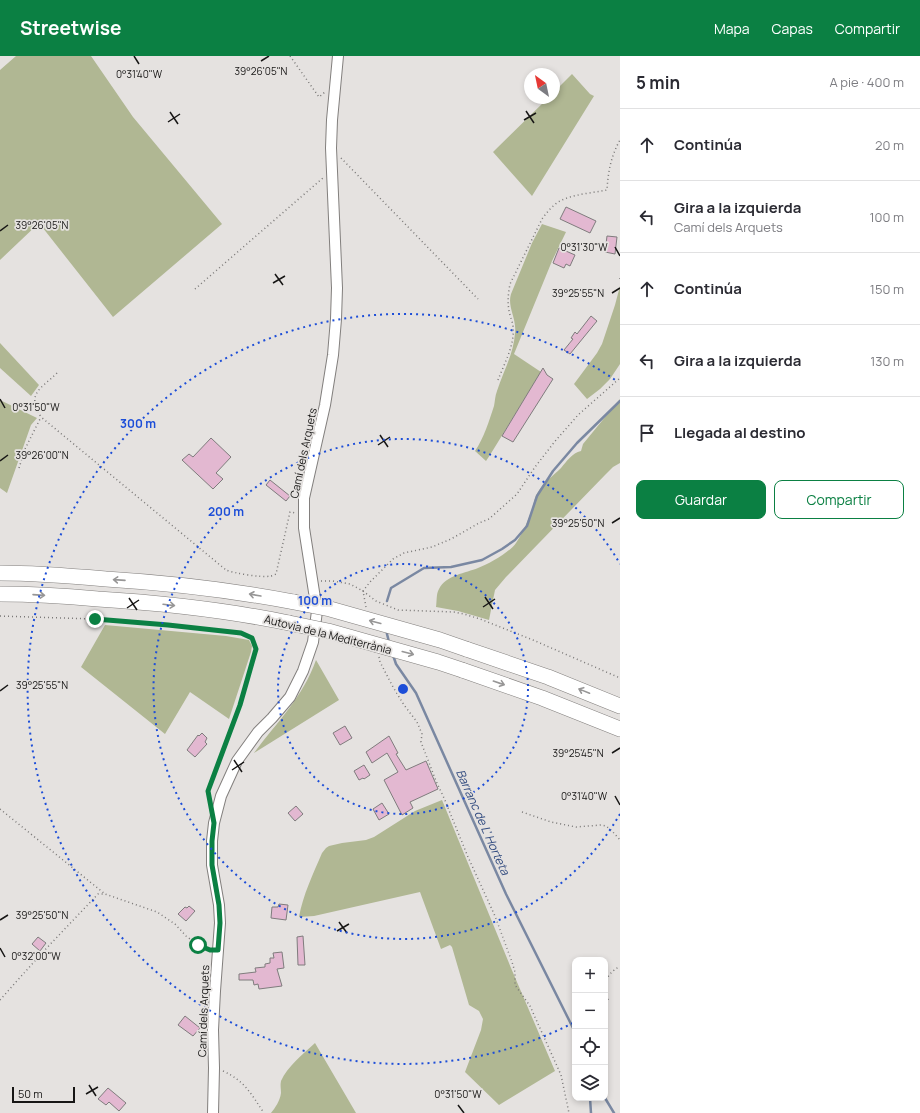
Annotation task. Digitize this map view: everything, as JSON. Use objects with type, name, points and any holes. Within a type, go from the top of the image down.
[{"type":"highway","name":"Autovia de la Mediterrània","points":[[0,573],[31,573],[171,584],[252,594],[330,609],[440,640],[548,677],[620,706]]},
{"type":"highway","name":"Autovia de la Mediterrània","points":[[0,594],[31,594],[150,602],[256,616],[328,631],[462,670],[542,698],[620,729]]},
{"type":"street","name":"Camí dels Arquets","points":[[213,1113],[213,1030],[220,923],[219,905],[212,865],[214,823],[221,796],[237,761],[258,732],[290,697],[303,671],[313,642],[317,611],[304,528],[304,498],[325,405],[333,355],[336,319],[337,288],[331,148],[338,56]]},
{"type":"path","points":[[290,56],[319,97],[324,93],[335,90]]},
{"type":"path","points":[[498,380],[510,348],[513,335],[513,325],[508,305],[510,284],[542,219],[549,210],[559,202],[569,198],[607,190],[610,163],[620,140]]},
{"type":"path","points":[[331,148],[478,299]]},
{"type":"path","points":[[195,289],[333,170]]},
{"type":"path","points":[[57,373],[35,394],[35,406],[41,417],[226,570],[230,572],[269,576],[276,574],[290,512],[304,514]]},
{"type":"path","points":[[366,610],[363,591],[370,582],[393,560],[404,553],[432,547],[451,539],[489,519],[517,494],[535,467],[578,415],[620,378]]},
{"type":"path","points":[[19,468],[25,448],[41,417]]},
{"type":"path","points":[[313,581],[333,581],[350,584],[363,591],[376,601],[398,610],[454,612],[480,619],[620,678]]},
{"type":"path","points":[[0,616],[95,619],[168,625],[241,633],[252,638],[256,649],[240,705],[208,791],[211,804]]},
{"type":"path","points":[[378,654],[380,662],[393,687],[417,722],[422,734],[421,742],[436,781],[494,916],[512,962],[515,972],[514,985],[530,1006],[561,1075],[569,1113]]},
{"type":"path","points":[[0,809],[105,894]]},
{"type":"path","points":[[522,812],[551,822],[576,827],[606,826],[612,830],[620,840]]},
{"type":"path","points":[[0,1000],[98,894],[105,894],[157,912],[175,924],[186,936],[198,945],[210,950],[218,950]]},
{"type":"path","points":[[607,993],[606,978],[612,971],[620,966]]},
{"type":"path","points":[[214,1068],[235,1077],[248,1089],[264,1113]]},
{"type":"green space","points":[[16,56],[91,56],[133,117],[222,224],[113,317],[39,223],[0,260],[0,70]]},
{"type":"green space","points":[[572,74],[590,94],[594,96],[532,196],[493,152],[542,104],[560,104],[560,86]]},
{"type":"green space","points":[[542,224],[566,232],[552,261],[514,354],[541,372],[486,461],[475,451],[481,441],[488,423],[494,406],[496,393],[513,348],[515,323],[510,304],[511,294],[532,243]]},
{"type":"green space","points":[[620,286],[620,364],[610,379],[587,399],[574,384],[602,344]]},
{"type":"green space","points":[[0,343],[39,385],[31,396],[0,368]]},
{"type":"green space","points":[[620,399],[620,463],[613,467],[605,475],[495,590],[489,620],[458,611],[436,607],[438,591],[442,584],[457,575],[488,564],[504,554],[513,546],[519,539],[540,489],[570,458],[581,451],[583,444]]},
{"type":"green space","points":[[0,400],[37,418],[31,425],[7,493],[0,488]]},
{"type":"green space","points":[[105,625],[226,636],[249,640],[252,646],[251,652],[229,719],[190,692],[165,734],[81,667]]},
{"type":"green space","points":[[316,660],[339,700],[254,753],[297,698],[311,673]]},
{"type":"green space","points":[[442,800],[555,1071],[499,1105],[465,1072],[481,1030],[483,1019],[479,1011],[469,1005],[452,947],[450,945],[441,949],[420,892],[314,916],[299,917],[309,885],[322,853],[326,848],[342,843],[366,840],[374,837],[415,811]]},
{"type":"green space","points":[[315,1043],[356,1113],[271,1113],[280,1099],[281,1081],[287,1071],[296,1060]]},
{"type":"building","points":[[566,207],[596,221],[590,233],[560,219]]},
{"type":"building","points":[[607,236],[617,237],[615,254],[605,252]]},
{"type":"building","points":[[559,248],[575,255],[570,266],[566,264],[564,268],[553,263]]},
{"type":"building","points":[[591,316],[597,321],[570,354],[564,350],[573,339],[571,338],[575,332],[577,334]]},
{"type":"building","points":[[543,368],[547,375],[553,379],[513,442],[502,436]]},
{"type":"building","points":[[211,438],[231,457],[216,473],[223,479],[213,489],[182,460],[189,454],[193,457]]},
{"type":"building","points":[[270,480],[290,496],[286,501],[266,485]]},
{"type":"building","points":[[345,726],[352,738],[340,745],[333,733]]},
{"type":"building","points":[[202,733],[207,738],[205,742],[207,744],[195,757],[187,750],[198,735],[199,736]]},
{"type":"building","points":[[389,736],[398,753],[396,754],[406,770],[426,761],[438,789],[410,802],[413,808],[402,815],[384,780],[398,772],[387,753],[372,763],[366,752]]},
{"type":"building","points":[[364,765],[370,775],[359,780],[354,771]]},
{"type":"building","points":[[382,803],[389,814],[379,820],[373,809]]},
{"type":"building","points":[[296,806],[303,814],[295,821],[288,813]]},
{"type":"building","points":[[279,904],[288,905],[286,920],[271,918],[272,907],[278,907]]},
{"type":"building","points":[[189,906],[195,911],[186,921],[178,914],[185,907],[187,908]]},
{"type":"building","points":[[303,936],[305,965],[298,965],[297,937]]},
{"type":"building","points":[[38,937],[46,943],[40,951],[32,944]]},
{"type":"building","points":[[282,952],[284,968],[277,969],[282,986],[259,989],[258,984],[254,985],[253,980],[239,980],[239,974],[256,972],[255,968],[265,967],[265,964],[270,963],[270,958],[274,958],[273,953]]},
{"type":"building","points":[[185,1016],[200,1028],[193,1036],[178,1025]]},
{"type":"building","points":[[108,1088],[126,1103],[119,1111],[109,1102],[106,1105],[98,1099]]},
{"type":"waterway","points":[[387,601],[391,588],[424,568],[451,567],[482,560],[515,540],[527,526],[537,496],[553,471],[577,443],[620,401]]},
{"type":"waterway","name":"Barranc de L' Horteta","points":[[386,630],[389,642]]},
{"type":"waterway","name":"Barranc de L' Horteta","points":[[393,655],[396,664],[416,693],[506,894],[574,1029]]},
{"type":"waterway","name":"Barranc de L' Horteta","points":[[590,1101],[591,1113]]},
{"type":"waterway","points":[[607,1101],[614,1113]]},
{"type":"route","points":[[95,619],[241,633],[252,638],[256,649],[240,705],[208,791],[214,823],[212,865],[219,905],[220,923],[218,950],[210,950],[198,945]]}]
